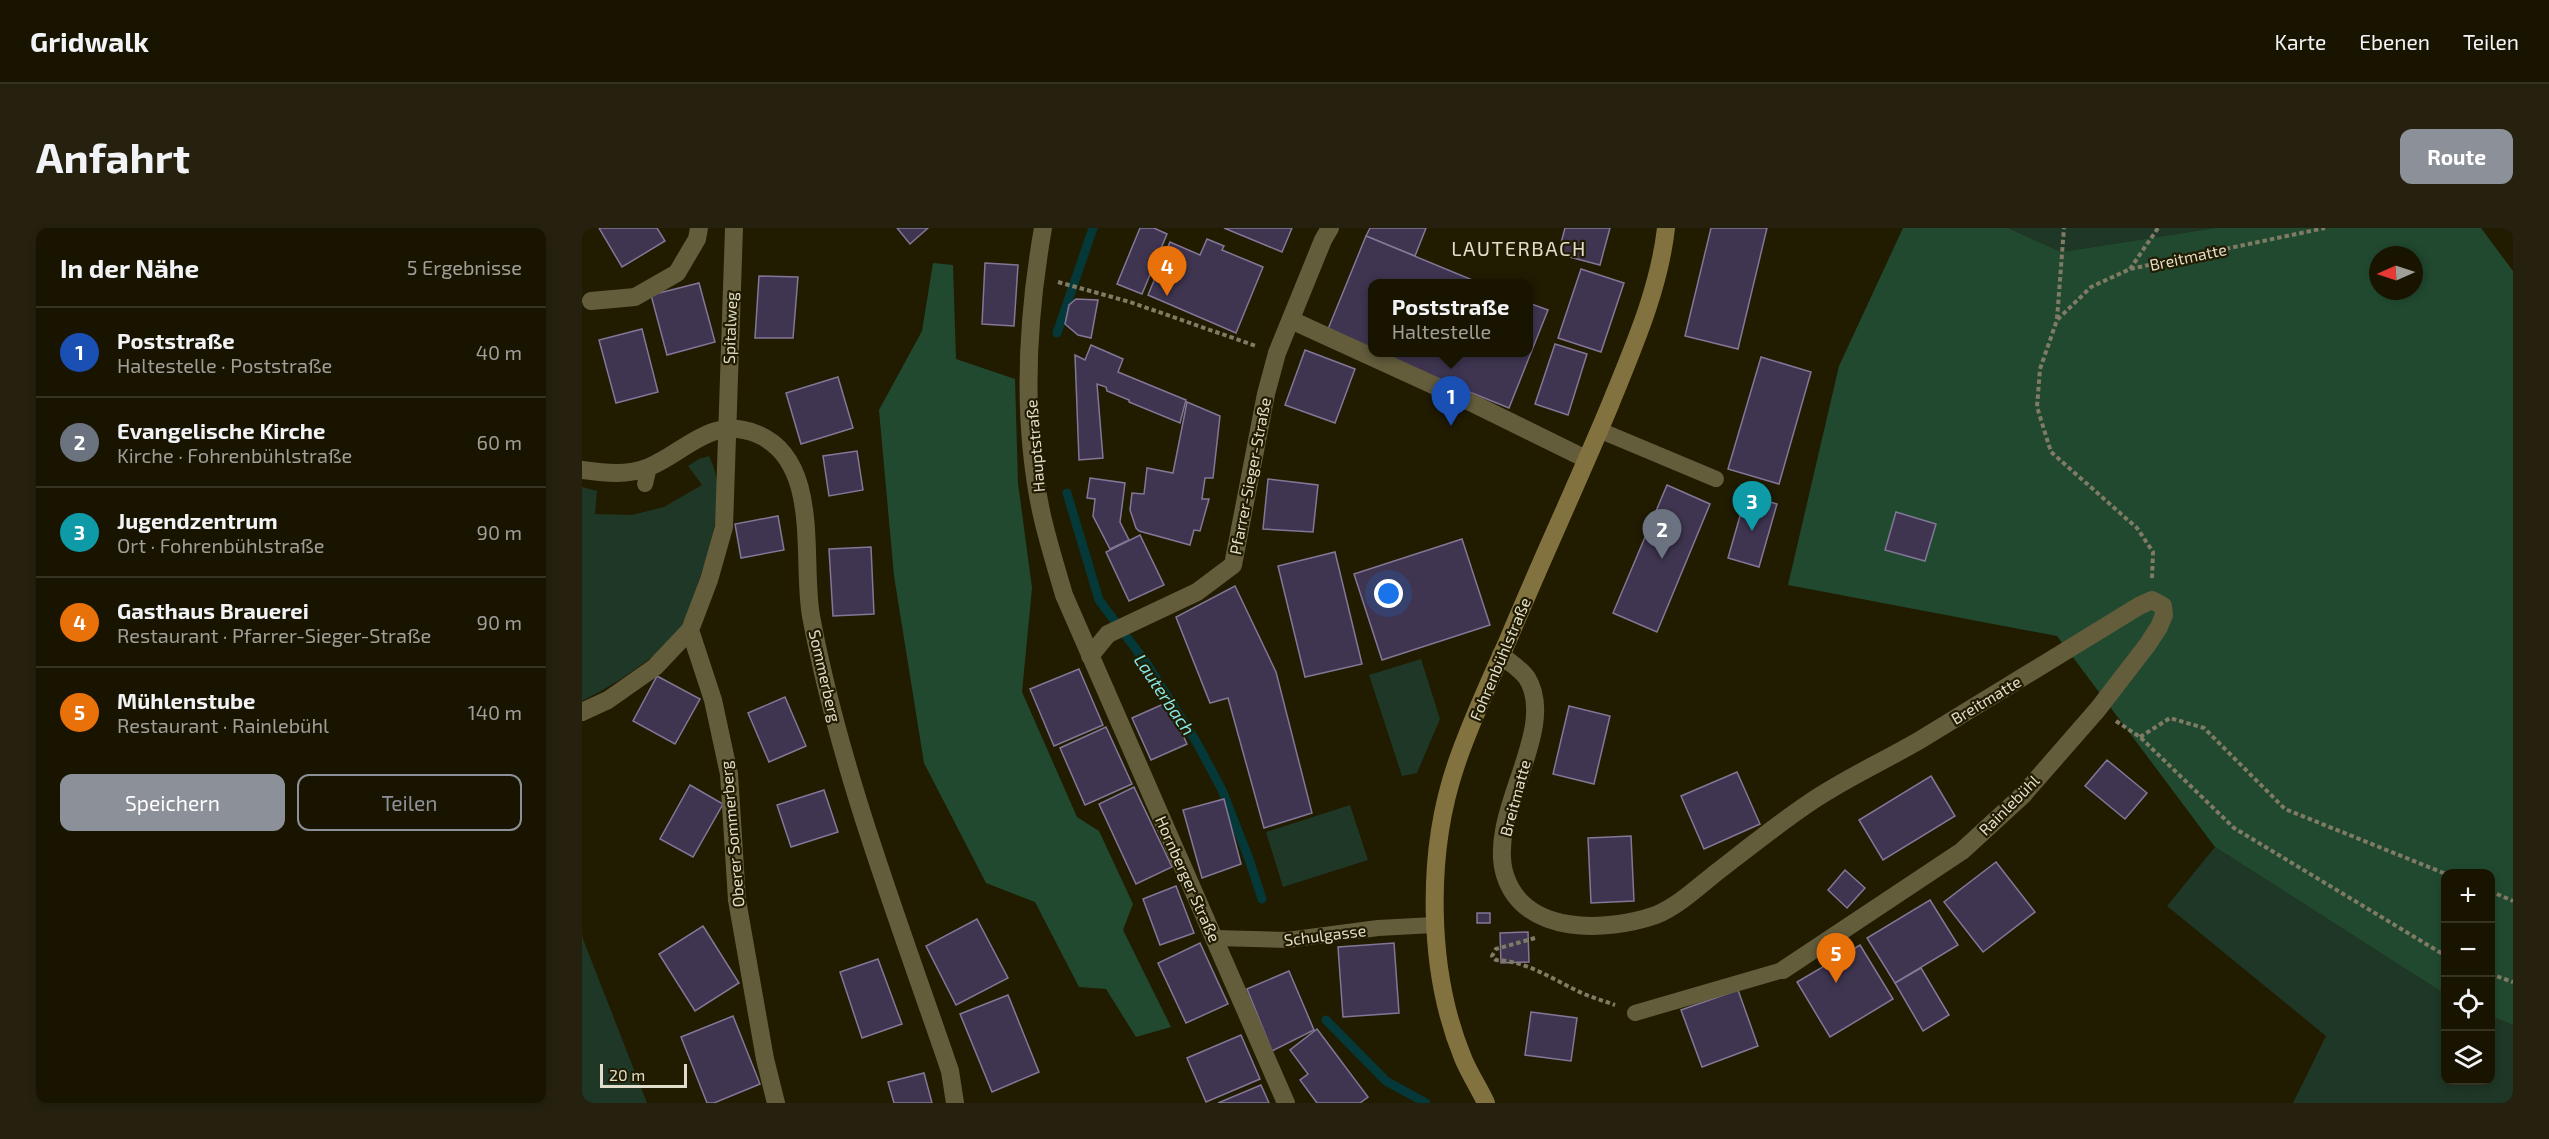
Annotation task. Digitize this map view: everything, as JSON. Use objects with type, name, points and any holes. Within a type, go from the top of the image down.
[{"type":"main road","name":"Fohrenbühlstraße","points":[[1486,1103],[1463,1057],[1451,1020],[1439,963],[1434,925],[1435,881],[1446,804],[1456,765],[1635,343],[1657,278],[1666,228]]},
{"type":"street","points":[[591,302],[635,297],[677,273],[697,239],[699,228]]},
{"type":"street","name":"Spitalweg","points":[[727,429],[734,228]]},
{"type":"street","name":"Hauptstraße","points":[[1043,228],[1034,278],[1029,361],[1033,447],[1041,510],[1064,595],[1090,656]]},
{"type":"street","name":"Pfarrer-Sieger-Straße","points":[[1090,656],[1108,634],[1197,592],[1233,565],[1266,394],[1277,353],[1330,228]]},
{"type":"street","points":[[1291,320],[1368,355]]},
{"type":"street","points":[[1372,357],[1586,459]]},
{"type":"street","points":[[582,712],[608,700],[655,667],[690,630],[709,580],[724,527],[727,429]]},
{"type":"street","name":"Sommerberg","points":[[582,470],[647,476],[693,440],[727,429],[757,434],[779,449],[795,472],[805,507],[810,612],[826,692],[866,823],[950,1071],[955,1103]]},
{"type":"street","name":"Rainlebühl","points":[[1783,970],[1962,851],[2023,795],[2098,709],[2159,627],[2164,615],[2163,606],[2158,601],[2152,600],[2139,606]]},
{"type":"street","name":"Breitmatte","points":[[1501,656],[1526,676],[1533,692],[1536,714],[1531,740],[1512,799],[1504,837],[1502,860],[1506,876],[1515,895],[1528,909],[1565,924],[1627,923],[1658,914],[1691,892],[1812,800],[1946,724],[2139,606]]},
{"type":"street","name":"Oberer Sommerberg","points":[[690,630],[713,700],[729,774],[736,900],[765,1059],[776,1103]]},
{"type":"street","name":"Hornberger Straße","points":[[1090,656],[1286,1103]]},
{"type":"lane","points":[[1599,430],[1716,479]]},
{"type":"lane","name":"Schulgasse","points":[[1215,938],[1287,940],[1378,928],[1434,925]]},
{"type":"lane","points":[[1635,1013],[1783,970]]},
{"type":"path","points":[[2057,320],[2064,228]]},
{"type":"path","points":[[2130,269],[2158,228]]},
{"type":"path","name":"Breitmatte","points":[[2139,606],[2152,579],[2154,552],[2137,528],[2051,452],[2037,407],[2040,369],[2057,320],[2091,287],[2130,269],[2325,228]]},
{"type":"path","points":[[1064,282],[1277,353]]},
{"type":"path","points":[[2441,871],[2285,809],[2204,728],[2170,718],[2140,736],[2234,828],[2441,954]]},
{"type":"path","points":[[2495,893],[2513,901]]},
{"type":"path","points":[[1565,924],[1557,930],[1533,939],[1496,949],[1492,956],[1496,960],[1506,960],[1536,969],[1584,994],[1635,1013]]},
{"type":"path","points":[[2495,976],[2513,982]]},
{"type":"green space","points":[[1903,228],[2008,228],[2061,252],[2215,228],[2481,228],[2513,271],[2513,1025],[2495,1018],[2495,869],[2441,869],[2441,991],[2215,847],[2057,636],[1788,585],[1839,366]]},
{"type":"green space","points":[[2008,228],[2215,228],[2061,252]]},
{"type":"green space","points":[[933,263],[953,265],[956,359],[1015,379],[1018,483],[1032,588],[1022,692],[1077,817],[1099,831],[1133,904],[1123,930],[1171,1027],[1136,1037],[1106,989],[1079,987],[1035,902],[986,883],[924,763],[894,576],[879,410],[922,331]]},
{"type":"green space","points":[[709,456],[717,480],[718,508],[703,568],[682,625],[668,644],[645,662],[618,681],[582,701],[582,487],[597,491],[595,514],[632,515],[664,507],[702,485],[688,466]]},
{"type":"green space","points":[[1421,659],[1440,719],[1417,773],[1402,776],[1369,675]]},
{"type":"green space","points":[[1350,805],[1368,860],[1283,887],[1266,832]]},
{"type":"green space","points":[[2215,847],[2441,991],[2441,1085],[2495,1085],[2495,1018],[2513,1025],[2513,1103],[2293,1103],[2326,1036],[2167,906]]},
{"type":"green space","points":[[582,934],[583,939],[647,1103],[582,1103]]},
{"type":"building","points":[[599,228],[657,228],[665,241],[622,267]]},
{"type":"building","points":[[897,228],[928,228],[910,244]]},
{"type":"building","points":[[1140,228],[1154,228],[1167,234],[1142,294],[1117,284]]},
{"type":"building","points":[[1224,228],[1292,228],[1282,252]]},
{"type":"building","points":[[1370,228],[1426,228],[1415,256],[1366,236]]},
{"type":"building","points":[[1565,228],[1610,228],[1600,265],[1558,254]]},
{"type":"building","points":[[1711,228],[1767,228],[1738,349],[1685,336]]},
{"type":"building","points":[[1366,236],[1470,279],[1368,279],[1368,351],[1326,334]]},
{"type":"building","points":[[1207,239],[1224,246],[1222,250],[1263,267],[1236,333],[1148,295],[1170,242],[1200,255]]},
{"type":"building","points":[[985,263],[1018,265],[1014,326],[982,324]]},
{"type":"building","points":[[1581,269],[1624,283],[1601,352],[1558,338]]},
{"type":"building","points":[[759,276],[798,277],[793,338],[755,338]]},
{"type":"building","points":[[699,283],[715,342],[667,355],[651,295]]},
{"type":"building","points":[[1076,299],[1098,300],[1091,338],[1078,335],[1065,324],[1069,305]]},
{"type":"building","points":[[1533,304],[1548,310],[1533,348]]},
{"type":"building","points":[[642,329],[658,392],[616,403],[599,340]]},
{"type":"building","points":[[1555,344],[1587,354],[1568,415],[1535,404]]},
{"type":"building","points":[[1091,345],[1123,359],[1118,372],[1186,400],[1180,423],[1129,402],[1097,384],[1103,458],[1079,460],[1075,355],[1085,360]]},
{"type":"building","points":[[1305,350],[1355,369],[1335,423],[1285,405]]},
{"type":"building","points":[[1383,357],[1529,357],[1509,408]]},
{"type":"building","points":[[1761,357],[1811,372],[1779,484],[1728,469]]},
{"type":"building","points":[[838,377],[853,428],[801,444],[786,393]]},
{"type":"building","points":[[1187,402],[1220,416],[1213,478],[1205,478],[1202,499],[1209,499],[1200,531],[1194,530],[1190,545],[1139,531],[1130,510],[1132,493],[1144,494],[1147,468],[1173,473]]},
{"type":"building","points":[[857,451],[863,490],[829,496],[823,456]]},
{"type":"building","points":[[1090,478],[1125,483],[1120,522],[1129,540],[1110,549],[1093,516],[1095,499],[1087,498]]},
{"type":"building","points":[[1268,479],[1318,485],[1313,532],[1263,529]]},
{"type":"building","points":[[1667,485],[1710,504],[1657,632],[1613,613]]},
{"type":"building","points":[[1746,495],[1777,504],[1759,567],[1728,558]]},
{"type":"building","points":[[1896,512],[1936,524],[1925,561],[1885,550]]},
{"type":"building","points":[[778,516],[784,550],[741,558],[735,524]]},
{"type":"building","points":[[1140,535],[1164,585],[1129,601],[1106,552]]},
{"type":"building","points":[[1462,539],[1490,625],[1382,660],[1354,574]]},
{"type":"building","points":[[871,547],[874,614],[833,616],[829,549]]},
{"type":"building","points":[[1335,552],[1362,664],[1305,677],[1278,566]]},
{"type":"building","points":[[1235,586],[1276,672],[1312,813],[1264,828],[1228,698],[1210,703],[1176,617]]},
{"type":"building","points":[[1079,669],[1103,725],[1054,746],[1030,689]]},
{"type":"building","points":[[657,676],[700,699],[675,744],[633,721]]},
{"type":"building","points":[[785,697],[806,746],[769,762],[748,713]]},
{"type":"building","points":[[1168,702],[1187,744],[1151,760],[1132,718]]},
{"type":"building","points":[[1569,706],[1610,716],[1594,784],[1553,774]]},
{"type":"building","points":[[1106,727],[1132,784],[1085,805],[1060,748]]},
{"type":"building","points":[[2107,760],[2147,793],[2125,819],[2085,786]]},
{"type":"building","points":[[1737,772],[1760,824],[1704,849],[1681,796]]},
{"type":"building","points":[[1931,776],[1955,816],[1883,860],[1859,820]]},
{"type":"building","points":[[690,785],[723,804],[693,857],[660,839]]},
{"type":"building","points":[[1134,787],[1172,867],[1136,884],[1099,804]]},
{"type":"building","points":[[824,790],[838,832],[791,847],[777,805]]},
{"type":"building","points":[[1224,799],[1241,864],[1202,878],[1183,810]]},
{"type":"building","points":[[1631,836],[1634,901],[1591,903],[1588,838]]},
{"type":"building","points":[[1996,862],[2035,912],[1983,952],[1944,902]]},
{"type":"building","points":[[1845,870],[1865,888],[1847,908],[1828,890]]},
{"type":"building","points":[[1176,886],[1194,933],[1160,945],[1143,899]]},
{"type":"building","points":[[1930,900],[1958,945],[1895,983],[1867,938]]},
{"type":"building","points":[[1477,913],[1490,913],[1490,923],[1477,923]]},
{"type":"building","points":[[977,919],[1008,978],[956,1005],[926,946]]},
{"type":"building","points":[[703,926],[739,983],[695,1011],[659,954]]},
{"type":"building","points":[[1528,932],[1529,962],[1501,963],[1500,933]]},
{"type":"building","points":[[1200,943],[1228,1004],[1186,1023],[1158,963]]},
{"type":"building","points":[[1394,943],[1399,1013],[1343,1017],[1338,947]]},
{"type":"building","points":[[1860,945],[1893,999],[1830,1037],[1797,982]]},
{"type":"building","points":[[878,959],[902,1024],[862,1038],[840,972]]},
{"type":"building","points":[[1921,968],[1949,1015],[1923,1031],[1895,983]]},
{"type":"building","points":[[1289,971],[1314,1030],[1272,1051],[1247,989]]},
{"type":"building","points":[[1738,990],[1758,1046],[1702,1067],[1681,1010]]},
{"type":"building","points":[[1008,995],[1039,1072],[992,1092],[960,1014]]},
{"type":"building","points":[[1531,1012],[1577,1018],[1571,1061],[1525,1055]]},
{"type":"building","points":[[733,1016],[760,1084],[714,1103],[707,1103],[681,1037]]},
{"type":"building","points":[[1317,1029],[1368,1097],[1360,1103],[1317,1103],[1300,1080],[1308,1074],[1290,1050]]},
{"type":"building","points":[[1241,1035],[1260,1079],[1206,1102],[1187,1058]]},
{"type":"building","points":[[924,1073],[932,1103],[894,1103],[888,1082]]},
{"type":"building","points":[[1261,1085],[1269,1103],[1218,1103]]},
{"type":"waterway","name":"Lauterbach","points":[[1057,333],[1093,228]]},
{"type":"waterway","name":"Lauterbach","points":[[1067,493],[1099,600],[1147,664],[1197,743],[1222,790],[1262,899]]},
{"type":"waterway","name":"Lauterbach","points":[[1326,1020],[1386,1081],[1426,1103]]},
{"type":"place","name":"Gasthaus Brauerei","points":[[1167,296]]},
{"type":"place","name":"Poststraße","points":[[1451,426]]},
{"type":"place","name":"Jugendzentrum","points":[[1752,531]]},
{"type":"place","name":"Evangelische Kirche","points":[[1662,559]]},
{"type":"place","name":"Mühlenstube","points":[[1836,983]]},
{"type":"district","name":"LAUTERBACH","points":[[1519,249]]}]
